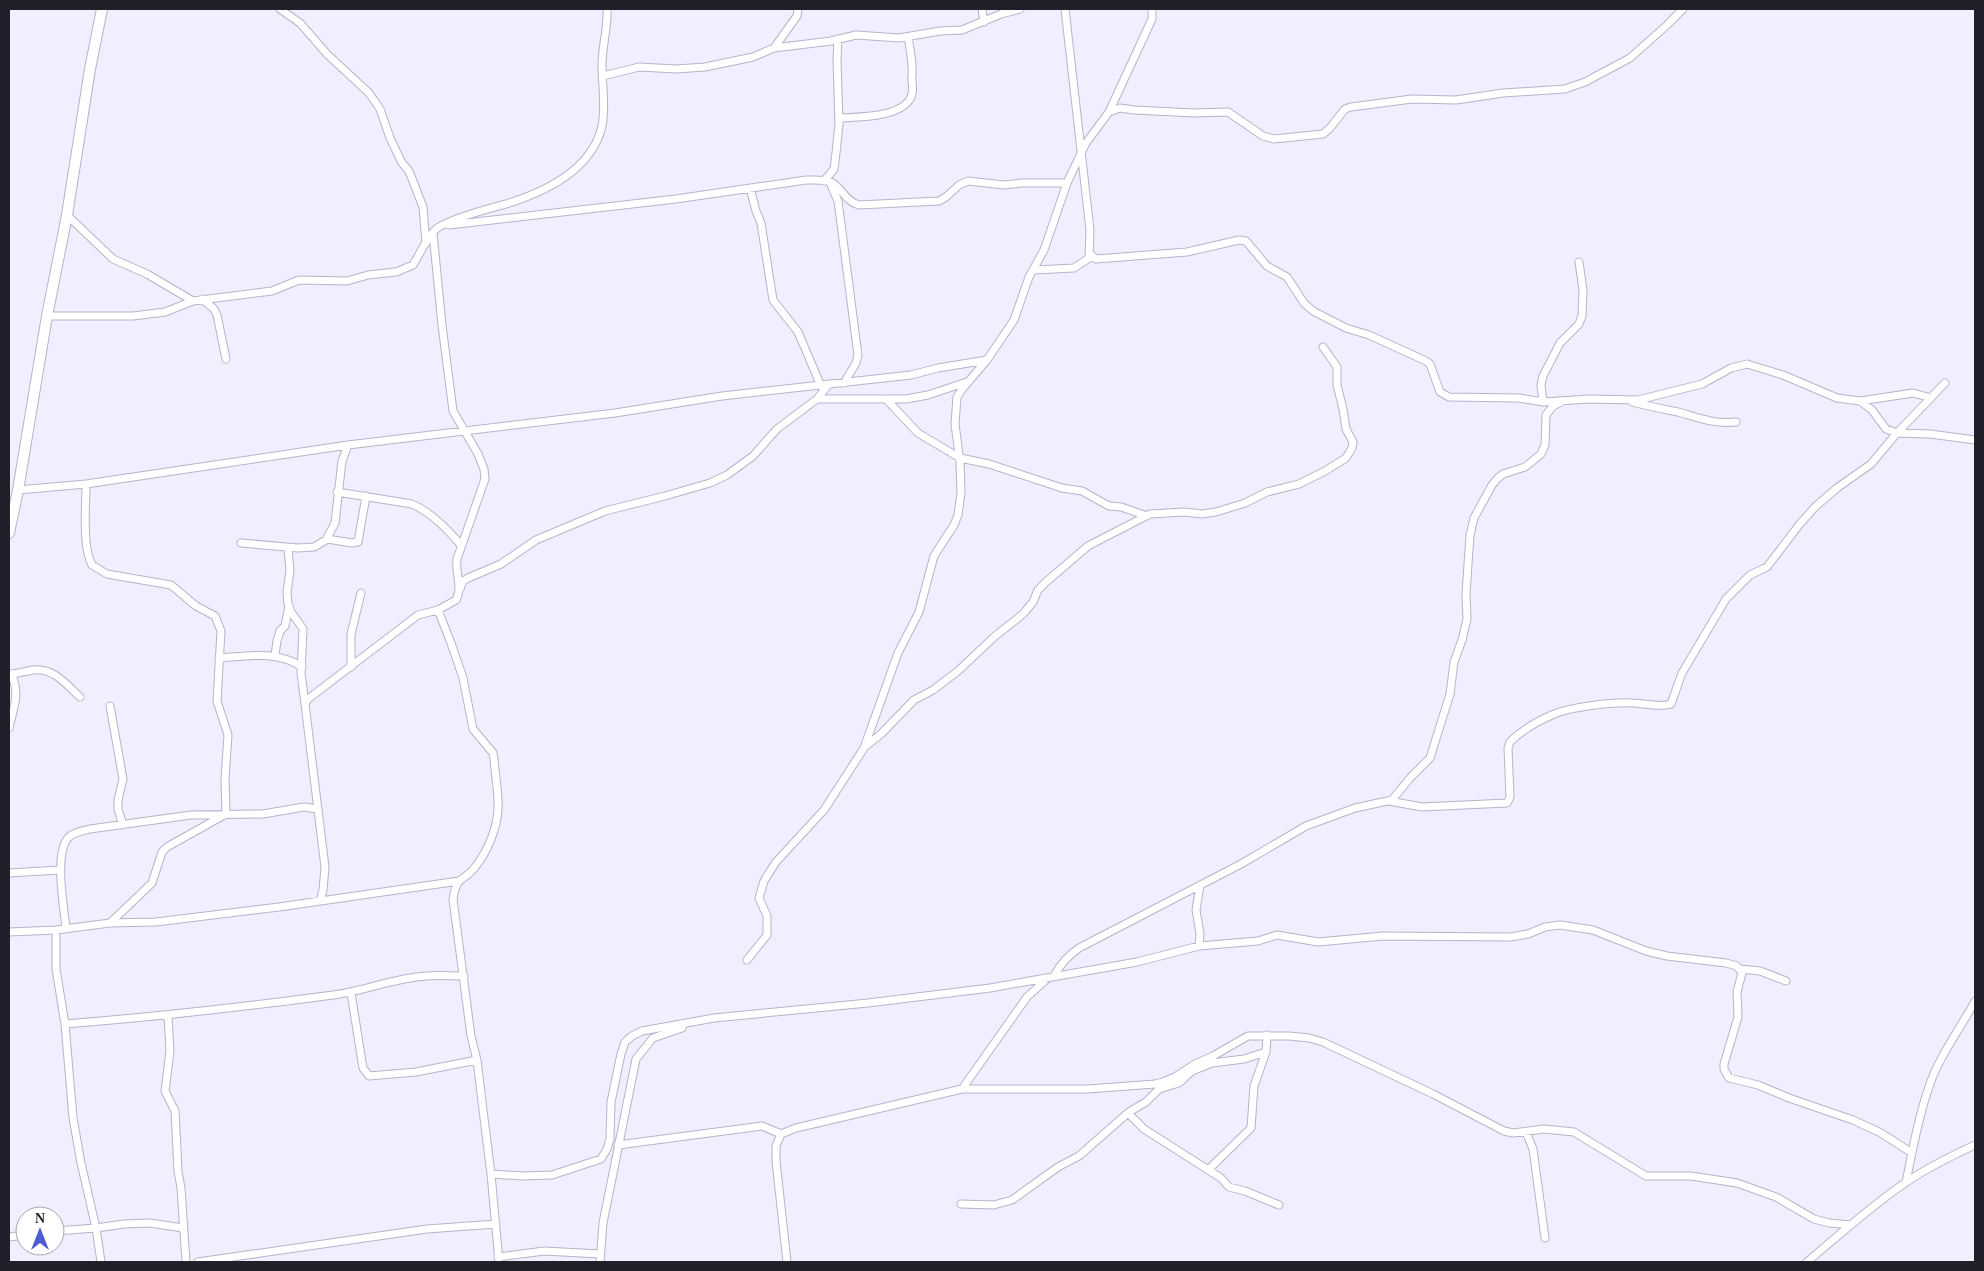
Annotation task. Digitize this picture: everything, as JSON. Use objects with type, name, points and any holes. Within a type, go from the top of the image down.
[{"type":"street","points":[[9,533],[47,316],[67,215],[90,69],[102,9]]},
{"type":"street","points":[[280,9],[300,23],[327,54],[368,91],[380,109],[390,138],[402,164],[409,171],[423,207],[426,243]]},
{"type":"street","points":[[47,316],[133,316],[165,312],[202,299],[272,291],[299,280],[347,281],[368,275],[396,272],[413,265],[433,233],[442,226],[471,214],[509,203],[543,190],[574,170],[590,152],[602,128],[604,115],[602,64],[608,11],[615,9]]},
{"type":"street","points":[[774,48],[797,16],[798,9]]},
{"type":"street","points":[[982,9],[984,22]]},
{"type":"street","points":[[603,76],[639,66],[676,69],[706,66],[753,57],[774,48],[856,35],[889,38],[962,30],[1001,14],[1020,9]]},
{"type":"street","points":[[1034,270],[1074,268],[1087,261],[1090,254],[1090,230],[1065,9]]},
{"type":"street","points":[[747,960],[767,935],[767,916],[759,898],[764,880],[776,862],[824,810],[864,748],[898,653],[919,612],[934,556],[954,525],[958,515],[961,493],[960,458],[955,424],[958,397],[987,360],[1014,320],[1029,277],[1044,250],[1067,183],[1086,143],[1109,112],[1150,24],[1152,9]]},
{"type":"street","points":[[1109,112],[1126,108],[1194,113],[1228,112],[1269,138],[1304,137],[1323,134],[1345,109],[1351,107],[1412,99],[1456,100],[1503,93],[1564,89],[1585,82],[1630,58],[1683,9]]},
{"type":"street","points":[[839,118],[876,116],[898,109],[910,100],[913,90],[913,69],[908,37]]},
{"type":"street","points":[[826,181],[834,169],[839,118],[838,39]]},
{"type":"street","points":[[442,226],[496,221],[806,180],[826,181],[839,188],[853,204],[859,205],[939,201],[959,185],[968,181],[1004,185],[1067,183]]},
{"type":"street","points":[[826,181],[838,201],[858,356],[844,383]]},
{"type":"street","points":[[750,188],[761,223],[773,300],[798,332],[821,386]]},
{"type":"street","points":[[67,215],[113,260],[147,274],[193,301]]},
{"type":"street","points":[[305,704],[308,699],[418,615],[438,610],[454,602],[458,596],[456,567],[461,545],[484,479],[484,468],[453,411],[433,233]]},
{"type":"street","points":[[1090,254],[1096,259],[1128,255],[1187,252],[1239,240],[1248,242],[1268,266],[1287,277],[1304,303],[1313,311],[1346,328],[1369,335],[1430,364],[1436,384],[1443,395],[1449,398],[1519,398],[1543,402],[1564,400],[1638,400],[1702,384],[1731,368],[1747,364],[1783,375],[1837,398],[1860,401],[1914,393],[1932,398]]},
{"type":"street","points":[[1543,402],[1541,385],[1543,376],[1560,343],[1579,324],[1582,316],[1583,290],[1579,262]]},
{"type":"street","points":[[202,299],[214,309],[217,315],[226,359]]},
{"type":"street","points":[[864,748],[881,734],[914,700],[933,690],[1023,614],[1042,586],[1088,546],[1147,516],[1184,512],[1202,514],[1216,512],[1245,503],[1267,492],[1299,484],[1332,468],[1346,458],[1353,442],[1346,429],[1337,386],[1337,368],[1323,347]]},
{"type":"street","points":[[18,490],[86,484],[348,445],[615,413],[722,396],[911,375],[938,368],[987,360]]},
{"type":"street","points":[[818,399],[916,398],[968,382]]},
{"type":"street","points":[[1388,801],[1422,807],[1507,803],[1510,797],[1508,748],[1510,742],[1538,722],[1559,712],[1605,705],[1631,703],[1671,704],[1682,673],[1726,599],[1750,575],[1767,567],[1815,507],[1836,488],[1871,464],[1897,433],[1945,383]]},
{"type":"street","points":[[459,589],[463,581],[501,564],[536,540],[605,511],[710,483],[727,474],[752,456],[777,429],[818,399],[829,384]]},
{"type":"street","points":[[886,399],[918,433],[960,458],[989,464],[1062,488],[1082,491],[1108,506],[1121,507],[1147,516]]},
{"type":"street","points":[[1619,399],[1678,412],[1707,421],[1721,423],[1736,422]]},
{"type":"street","points":[[962,1089],[1027,997],[1052,976],[1068,956],[1241,864],[1306,826],[1355,808],[1395,798],[1410,778],[1430,758],[1436,744],[1450,694],[1454,662],[1467,619],[1466,594],[1470,535],[1477,510],[1498,478],[1503,474],[1525,467],[1542,454],[1545,445],[1546,415],[1553,406],[1564,400]]},
{"type":"street","points":[[1860,401],[1872,410],[1883,427],[1897,433],[1930,434],[1975,440]]},
{"type":"street","points":[[241,543],[288,548],[321,544],[327,538],[335,522],[342,461],[348,445]]},
{"type":"street","points":[[86,484],[85,522],[92,565],[107,574],[171,585],[196,606],[215,616],[221,631],[216,701],[228,735],[225,780],[226,814]]},
{"type":"street","points":[[337,492],[412,504],[423,508],[461,545]]},
{"type":"street","points":[[327,538],[342,542],[358,542],[366,496]]},
{"type":"street","points":[[275,655],[277,641],[280,631],[285,626],[289,606],[287,592],[290,571],[288,548]]},
{"type":"street","points":[[351,667],[350,634],[361,593]]},
{"type":"street","points":[[289,606],[303,629],[302,667],[305,704],[325,866],[320,901]]},
{"type":"street","points":[[438,610],[452,643],[463,678],[474,729],[493,753],[498,809],[494,831],[488,848],[475,868],[456,885],[453,899]]},
{"type":"street","points":[[219,658],[275,655],[292,660],[302,667]]},
{"type":"street","points":[[9,728],[16,693],[16,685],[10,674],[34,669],[48,672],[58,677],[80,697]]},
{"type":"street","points":[[110,706],[122,780],[118,809],[123,825]]},
{"type":"street","points":[[66,928],[60,870],[64,847],[68,838],[76,833],[90,829],[191,815],[263,814],[304,807],[318,809]]},
{"type":"street","points":[[110,923],[152,883],[162,852],[167,847],[226,814]]},
{"type":"street","points":[[9,873],[60,870]]},
{"type":"street","points":[[9,932],[56,930],[110,923],[156,922],[459,881]]},
{"type":"street","points":[[440,884],[450,891],[453,899],[471,1036],[477,1060],[491,1174],[498,1259],[544,1251],[600,1254]]},
{"type":"street","points":[[1199,946],[1200,934],[1196,910],[1200,885]]},
{"type":"street","points":[[491,1174],[552,1175],[601,1159],[608,1149],[611,1102],[625,1042],[642,1031],[714,1018],[868,1003],[990,988],[1137,962],[1199,946],[1258,941],[1277,935],[1318,942],[1383,936],[1510,937],[1528,934],[1546,926],[1560,925],[1593,930],[1646,951],[1667,956],[1732,964],[1740,969],[1760,971],[1786,981]]},
{"type":"street","points":[[56,930],[56,969],[65,1024],[73,1118],[96,1228],[101,1262]]},
{"type":"street","points":[[1740,969],[1742,978],[1737,992],[1738,1017],[1724,1064],[1724,1069],[1729,1078],[1758,1085],[1853,1120],[1881,1133],[1912,1153]]},
{"type":"street","points":[[65,1024],[168,1016],[199,1010],[270,1003],[351,992],[426,976],[464,976]]},
{"type":"street","points":[[351,992],[363,1068],[369,1076],[416,1072],[477,1060]]},
{"type":"street","points":[[1906,1182],[1923,1105],[1931,1081],[1975,1001]]},
{"type":"street","points":[[168,1016],[170,1051],[165,1091],[175,1111],[186,1262]]},
{"type":"street","points":[[600,1262],[603,1223],[636,1059],[647,1044],[662,1034],[714,1018]]},
{"type":"street","points":[[618,1145],[762,1126],[781,1134],[796,1128],[962,1089],[1088,1088],[1163,1082],[1248,1036],[1309,1038],[1323,1042],[1433,1094],[1504,1131],[1513,1133],[1544,1129],[1574,1132],[1646,1176],[1691,1176],[1738,1183],[1776,1197],[1814,1219],[1829,1223],[1851,1225]]},
{"type":"street","points":[[1208,1170],[1251,1128],[1254,1086],[1266,1052],[1267,1036]]},
{"type":"street","points":[[961,1204],[994,1205],[1012,1200],[1058,1167],[1079,1156],[1128,1113],[1146,1102],[1159,1089],[1179,1082],[1192,1071],[1212,1063],[1244,1059],[1266,1052]]},
{"type":"street","points":[[1128,1113],[1144,1129],[1221,1178],[1229,1187],[1245,1191],[1278,1205]]},
{"type":"street","points":[[1526,1132],[1533,1149],[1545,1238]]},
{"type":"street","points":[[781,1134],[776,1146],[776,1161],[787,1262]]},
{"type":"street","points":[[1807,1262],[1906,1182],[1940,1162],[1975,1145]]},
{"type":"street","points":[[65,1230],[150,1223],[183,1228]]},
{"type":"street","points":[[186,1252],[198,1262],[427,1229],[496,1224]]}]
